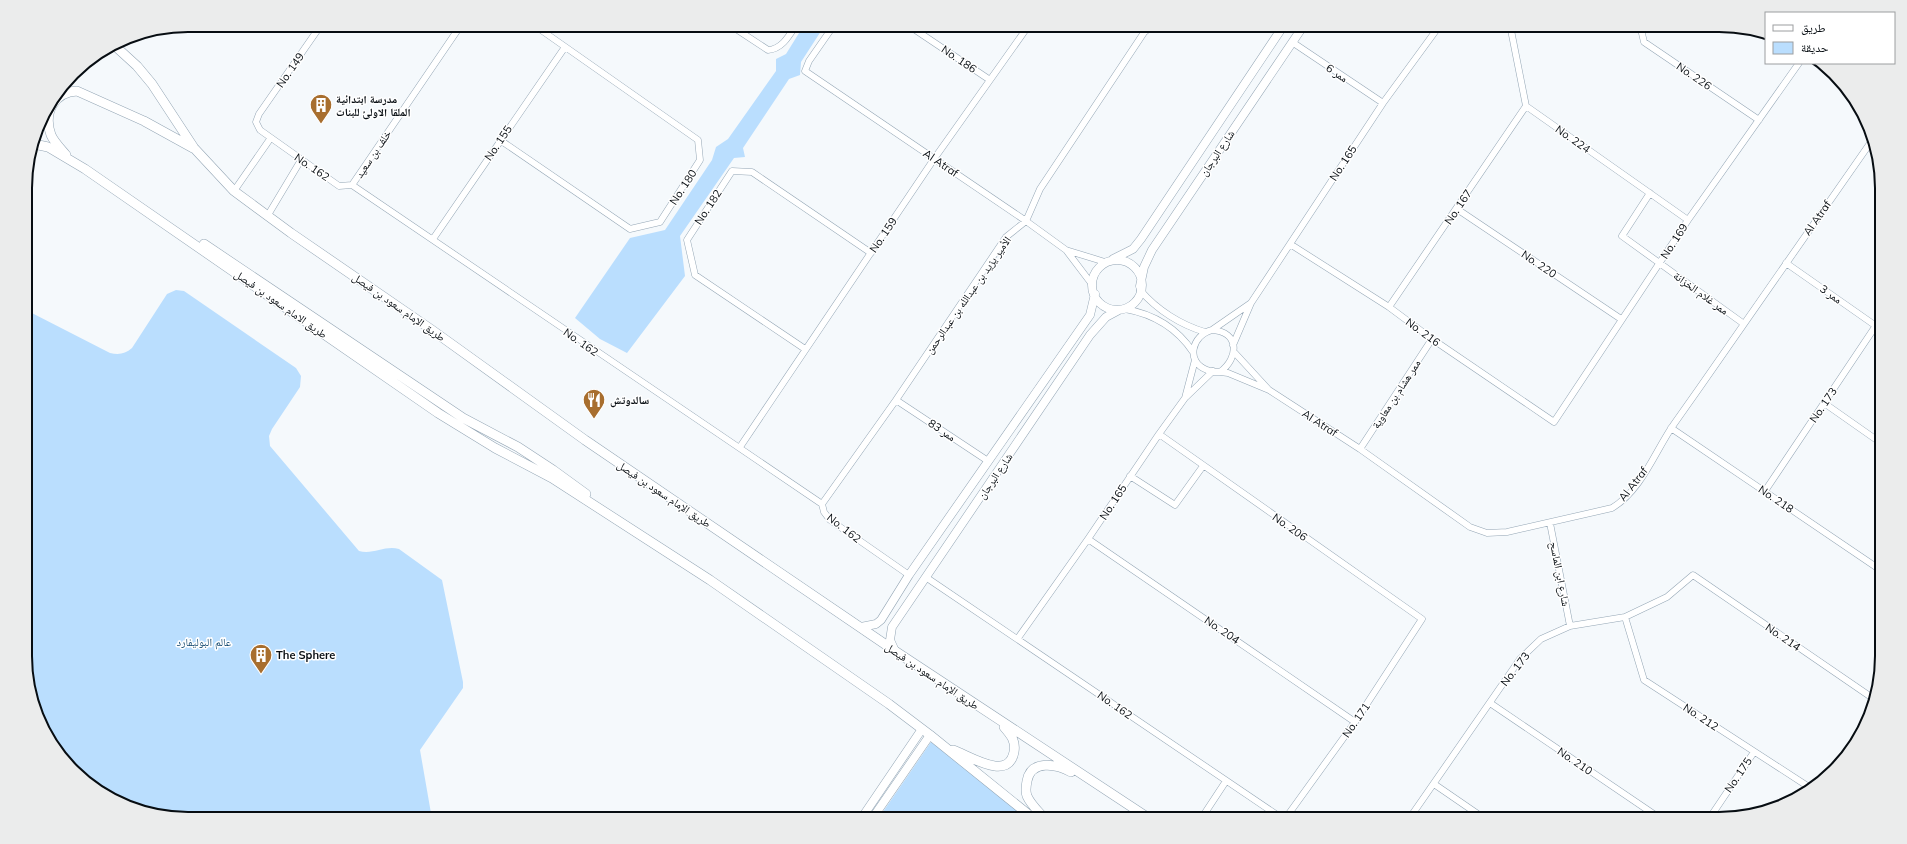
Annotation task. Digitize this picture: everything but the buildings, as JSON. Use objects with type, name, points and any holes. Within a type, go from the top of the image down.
[{"type":"main road","points":[[118,49],[137,66],[152,84],[194,148]]},
{"type":"main road","points":[[63,94],[66,92],[77,91],[144,121],[194,148]]},
{"type":"main road","points":[[50,115],[49,122],[54,139],[69,159]]},
{"type":"main road","points":[[38,145],[48,147],[69,159]]},
{"type":"main road","name":"طريق الإمام سعود بن فيصل","points":[[194,148],[234,191],[291,233],[432,330],[585,440],[895,651],[1139,812]]},
{"type":"main road","name":"طريق الامام سعود بن فيصل","points":[[69,159],[418,400],[495,448],[552,478],[614,518]]},
{"type":"main road","points":[[166,225],[188,234],[224,257],[463,418],[518,448],[553,470],[614,518],[710,580],[856,681],[930,735],[1025,812]]},
{"type":"main road","points":[[946,748],[987,765],[998,767],[1007,765],[1012,759],[1014,742],[1010,734],[996,718]]},
{"type":"main road","points":[[1038,812],[1031,803],[1026,789],[1027,778],[1036,768],[1045,765],[1054,765],[1106,790]]},
{"type":"street","name":"No. 149","points":[[259,114],[316,32]]},
{"type":"street","name":"خلف بن سعيد","points":[[352,185],[456,32]]},
{"type":"street","name":"No. 180","points":[[500,140],[630,229],[660,222],[700,160],[698,140],[544,32]]},
{"type":"street","points":[[741,32],[768,50],[775,49],[787,39],[792,32]]},
{"type":"street","name":"Al Atraf","points":[[829,32],[809,61],[804,71],[1026,221],[1066,250]]},
{"type":"street","name":"No. 186","points":[[918,32],[990,80]]},
{"type":"street","name":"No. 159","points":[[740,447],[934,159],[1024,32]]},
{"type":"street","name":"الأمير يزيد بن عبدالله بن عبدالرحمن","points":[[822,504],[896,400],[1006,237],[1026,221],[1040,189],[1144,32]]},
{"type":"street","name":"شارع البرجان","points":[[1091,283],[1093,274],[1109,261],[1133,249],[1141,239],[1279,32]]},
{"type":"street","name":"شارع البرجان","points":[[895,651],[890,640],[892,627],[927,578],[1090,335],[1106,317],[1136,301],[1140,295],[1144,268],[1152,250],[1299,32]]},
{"type":"street","name":"No. 165","points":[[1251,304],[1383,103],[1435,32]]},
{"type":"street","points":[[1511,32],[1526,106]]},
{"type":"street","name":"No. 226","points":[[1642,32],[1644,42],[1759,120]]},
{"type":"street","name":"ممر 6","points":[[1292,42],[1383,103]]},
{"type":"street","name":"No. 155","points":[[433,239],[564,47]]},
{"type":"street","name":"No. 169","points":[[1554,422],[1688,220],[1798,64]]},
{"type":"street","name":"No. 224","points":[[1526,106],[1688,220]]},
{"type":"street","name":"No. 167","points":[[1389,307],[1526,106]]},
{"type":"street","name":"No. 162","points":[[259,114],[256,122],[260,130],[270,139],[339,186],[352,185],[433,239],[613,364],[740,447],[822,504],[824,512],[830,520],[909,575]]},
{"type":"street","points":[[234,191],[270,139]]},
{"type":"street","name":"Al Atraf","points":[[1217,372],[1228,373],[1269,390],[1360,449],[1470,527],[1487,533],[1550,523],[1612,508],[1622,502],[1639,480],[1671,428],[1869,144]]},
{"type":"street","points":[[268,215],[301,160]]},
{"type":"street","name":"No. 182","points":[[805,349],[695,275],[687,240],[732,171],[752,172],[871,253]]},
{"type":"street","name":"ممر غلام الخزانة","points":[[1650,193],[1622,236],[1744,324]]},
{"type":"street","name":"No. 220","points":[[1457,209],[1621,319]]},
{"type":"street","name":"No. 216","points":[[1290,244],[1389,307],[1432,339],[1554,422]]},
{"type":"street","points":[[1066,250],[1109,261],[1125,262],[1133,266],[1138,272],[1140,288],[1153,303],[1187,327],[1205,332]]},
{"type":"street","points":[[1066,250],[1091,283],[1095,294],[1105,307],[1146,313],[1181,335],[1194,352]]},
{"type":"street","name":"ممر 3","points":[[1786,263],[1875,325]]},
{"type":"street","name":"شارع البرجان","points":[[861,627],[876,624],[881,620],[909,575],[1090,315],[1095,294]]},
{"type":"street","points":[[1217,372],[1201,367],[1195,360],[1195,342],[1205,332],[1212,330],[1251,304]]},
{"type":"street","points":[[1233,345],[1251,304]]},
{"type":"street","name":"No. 173","points":[[1765,491],[1875,327]]},
{"type":"street","points":[[1185,398],[1230,363],[1234,352],[1233,345],[1225,334],[1212,330]]},
{"type":"street","name":"ممر هشام بن معاوية","points":[[1360,449],[1432,339]]},
{"type":"street","name":"Al Atraf","points":[[1234,352],[1269,390]]},
{"type":"street","name":"No. 165","points":[[1018,638],[1185,398],[1195,360]]},
{"type":"street","name":"ممر 83","points":[[896,400],[988,461]]},
{"type":"street","points":[[1824,403],[1875,438]]},
{"type":"street","name":"No. 218","points":[[1671,428],[1875,566]]},
{"type":"street","name":"No. 206","points":[[1159,434],[1422,620]]},
{"type":"street","points":[[1130,476],[1175,505],[1203,466]]},
{"type":"street","name":"شارع ابن الماسح","points":[[1550,523],[1570,626]]},
{"type":"street","name":"No. 204","points":[[1088,539],[1355,722]]},
{"type":"street","name":"No. 173","points":[[1415,812],[1520,659],[1542,639],[1570,626],[1625,617],[1668,597],[1693,575]]},
{"type":"street","name":"No. 214","points":[[1693,575],[1870,696]]},
{"type":"street","name":"No. 162","points":[[927,578],[1018,638],[1273,812]]},
{"type":"street","name":"No. 212","points":[[1625,617],[1644,680],[1807,786]]},
{"type":"street","name":"No. 171","points":[[1289,812],[1355,722],[1422,620]]},
{"type":"street","name":"No. 210","points":[[1490,703],[1651,812]]},
{"type":"street","points":[[866,812],[922,729]]},
{"type":"street","points":[[877,812],[930,735]]},
{"type":"street","name":"No. 175","points":[[1714,812],[1754,752]]},
{"type":"street","points":[[1206,812],[1226,781]]},
{"type":"street","points":[[1434,784],[1475,812]]},
{"type":"green space","points":[[800,32],[820,32],[801,62],[800,75],[789,79],[743,148],[745,157],[734,158],[680,236],[685,276],[627,353],[600,339],[575,318],[630,238],[665,230],[712,160],[716,147],[728,139],[776,71],[776,59],[786,54]]},
{"type":"green space","name":"عالم البوليفارد","points":[[176,290],[184,291],[296,368],[301,376],[300,387],[272,429],[269,436],[270,446],[359,551],[369,552],[389,548],[399,549],[442,580],[463,688],[420,750],[431,812],[178,812],[148,807],[119,796],[93,780],[64,751],[48,725],[37,696],[32,666],[32,313],[110,353],[119,354],[127,352],[132,348],[167,294]]},
{"type":"green space","points":[[931,742],[1033,812],[883,812]]},
{"type":"place","name":"مدرسة ابتدائية الملقا الاولئ للبنات","points":[[321,124]]},
{"type":"place","name":"سالدوتش","points":[[594,420]]},
{"type":"place","name":"The Sphere","points":[[261,674]]}]
